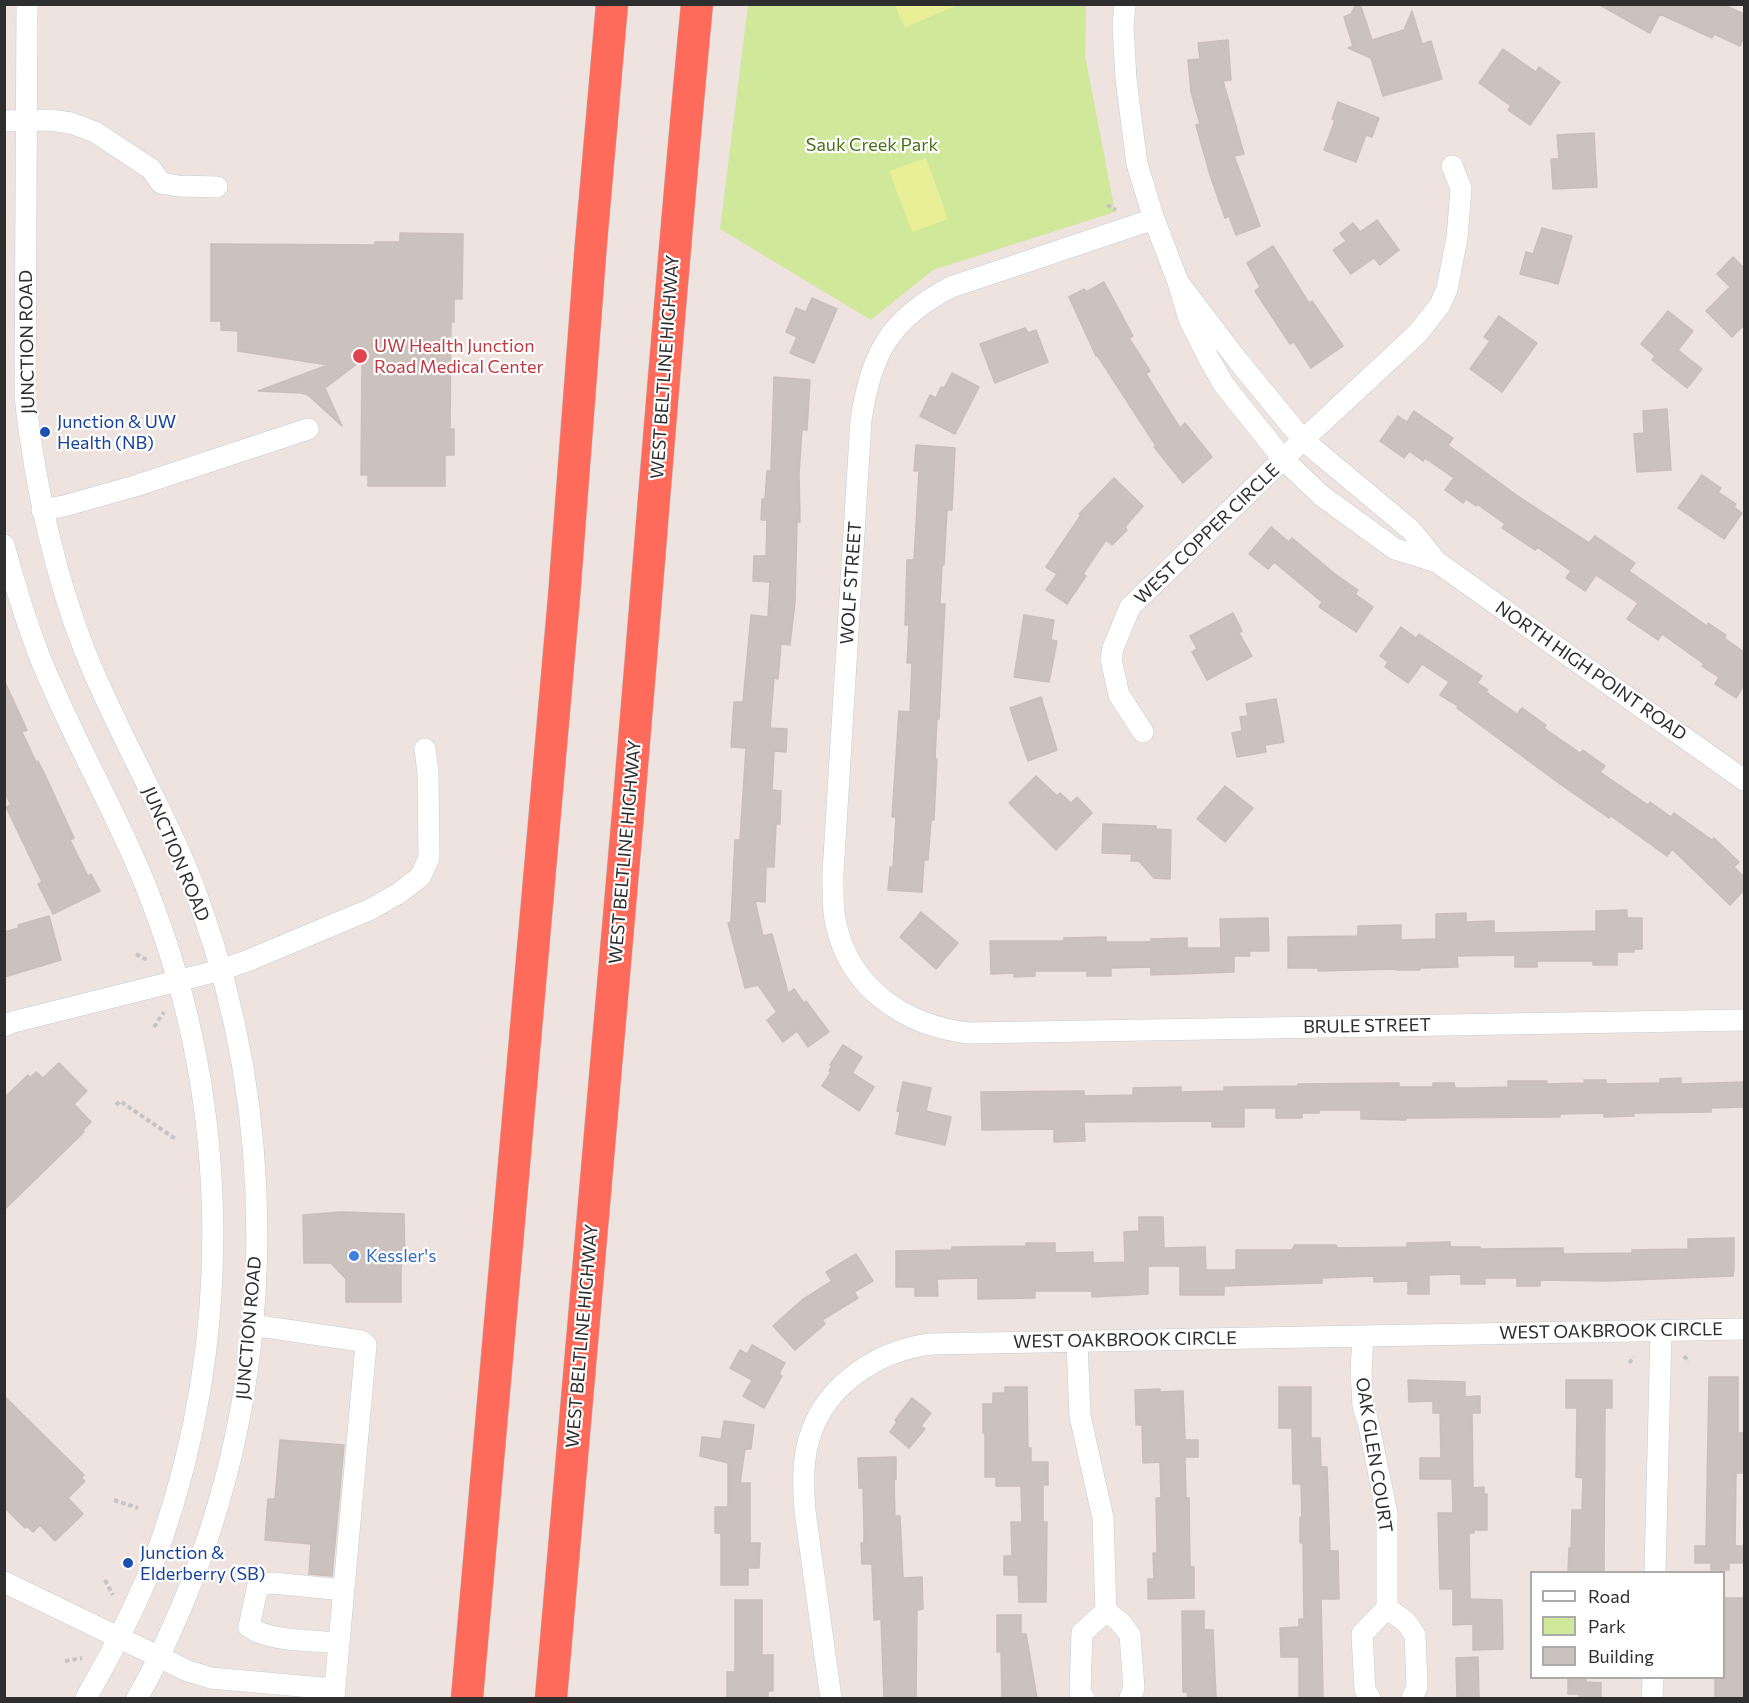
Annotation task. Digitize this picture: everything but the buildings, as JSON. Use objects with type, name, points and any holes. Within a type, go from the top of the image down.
[{"type":"highway","points":[[467,1698],[564,597],[612,4]]},
{"type":"highway","name":"WEST BELTLINE HIGHWAY","points":[[551,1698],[608,1055],[676,225],[697,4]]},
{"type":"street","name":"JUNCTION ROAD","points":[[27,4],[25,397],[42,510],[58,576],[85,651],[177,847],[201,905],[221,970],[238,1040],[248,1090],[253,1132],[257,1197],[257,1270],[240,1417],[226,1480],[203,1552],[177,1619],[137,1698]]},
{"type":"street","name":"NORTH HIGH POINT ROAD","points":[[1125,4],[1126,79],[1137,164],[1189,319],[1224,385],[1284,460],[1322,496],[1395,549],[1437,562]]},
{"type":"street","points":[[4,121],[50,120],[71,123],[95,132],[151,169],[161,183],[217,187]]},
{"type":"street","name":"WEST COPPER CIRCLE","points":[[1143,732],[1119,696],[1111,659],[1113,648],[1130,607],[1418,333],[1440,305],[1447,289],[1457,238],[1461,188],[1452,166]]},
{"type":"street","name":"WOLF STREET","points":[[989,1033],[946,1030],[927,1024],[901,1013],[879,998],[859,977],[845,952],[836,924],[833,873],[861,420],[865,395],[874,363],[883,345],[911,312],[927,300],[951,287],[1154,219]]},
{"type":"street","name":"NORTH HIGH POINT ROAD","points":[[1178,282],[1303,440],[1411,530],[1437,562],[1744,780]]},
{"type":"street","points":[[42,510],[135,486],[308,429]]},
{"type":"street","points":[[4,544],[39,656],[141,875],[178,981],[194,1042],[210,1153],[213,1267],[209,1330],[198,1407],[185,1462],[162,1540],[119,1637],[86,1698]]},
{"type":"street","points":[[4,1026],[248,961],[371,909],[399,893],[420,877],[429,858],[428,773],[425,749]]},
{"type":"street","name":"BRULE STREET","points":[[989,1033],[1744,1020]]},
{"type":"street","points":[[4,1582],[188,1671],[211,1678],[334,1694],[366,1345],[361,1341],[252,1325]]},
{"type":"street","name":"WEST OAKBROOK CIRCLE","points":[[831,1698],[805,1511],[803,1481],[810,1433],[828,1401],[847,1381],[885,1356],[909,1347],[931,1344],[1744,1329]]},
{"type":"street","points":[[1655,1571],[1660,1330]]},
{"type":"street","name":"OAK GLEN COURT","points":[[1363,1337],[1361,1371],[1363,1406],[1387,1514],[1387,1608]]},
{"type":"street","points":[[1077,1341],[1080,1416],[1103,1518],[1106,1611],[1082,1633],[1080,1693],[1084,1698]]},
{"type":"street","points":[[339,1643],[273,1636],[257,1632],[249,1626],[258,1585],[273,1583],[343,1590]]},
{"type":"street","points":[[1370,1698],[1365,1690],[1362,1634],[1387,1608],[1406,1622],[1415,1635],[1417,1687],[1412,1698]]},
{"type":"street","points":[[1106,1611],[1121,1623],[1130,1635],[1134,1688],[1130,1698]]},
{"type":"street","points":[[1652,1698],[1653,1679]]},
{"type":"path","points":[[1107,205],[1116,210]]},
{"type":"path","points":[[136,954],[147,960]]},
{"type":"path","points":[[154,1027],[164,1012]]},
{"type":"path","points":[[116,1105],[120,1101],[177,1140]]},
{"type":"path","points":[[1684,1356],[1689,1362]]},
{"type":"path","points":[[1629,1363],[1634,1357]]},
{"type":"path","points":[[114,1500],[138,1508]]},
{"type":"path","points":[[105,1580],[112,1595]]},
{"type":"path","points":[[65,1661],[82,1658]]},
{"type":"green space","name":"Sauk Creek Park","points":[[748,5],[1086,5],[1085,55],[1115,212],[933,270],[871,320],[720,229]]},
{"type":"green space","points":[[895,5],[957,5],[905,28]]},
{"type":"green space","points":[[926,158],[948,219],[912,232],[889,171]]},
{"type":"place","name":"UW Health Junction Road Medical Center","points":[[360,356]]},
{"type":"place","name":"Junction & UW Health (NB)","points":[[45,432]]},
{"type":"place","name":"Kessler's","points":[[354,1256]]},
{"type":"place","name":"Junction & Elderberry (SB)","points":[[128,1563]]}]
